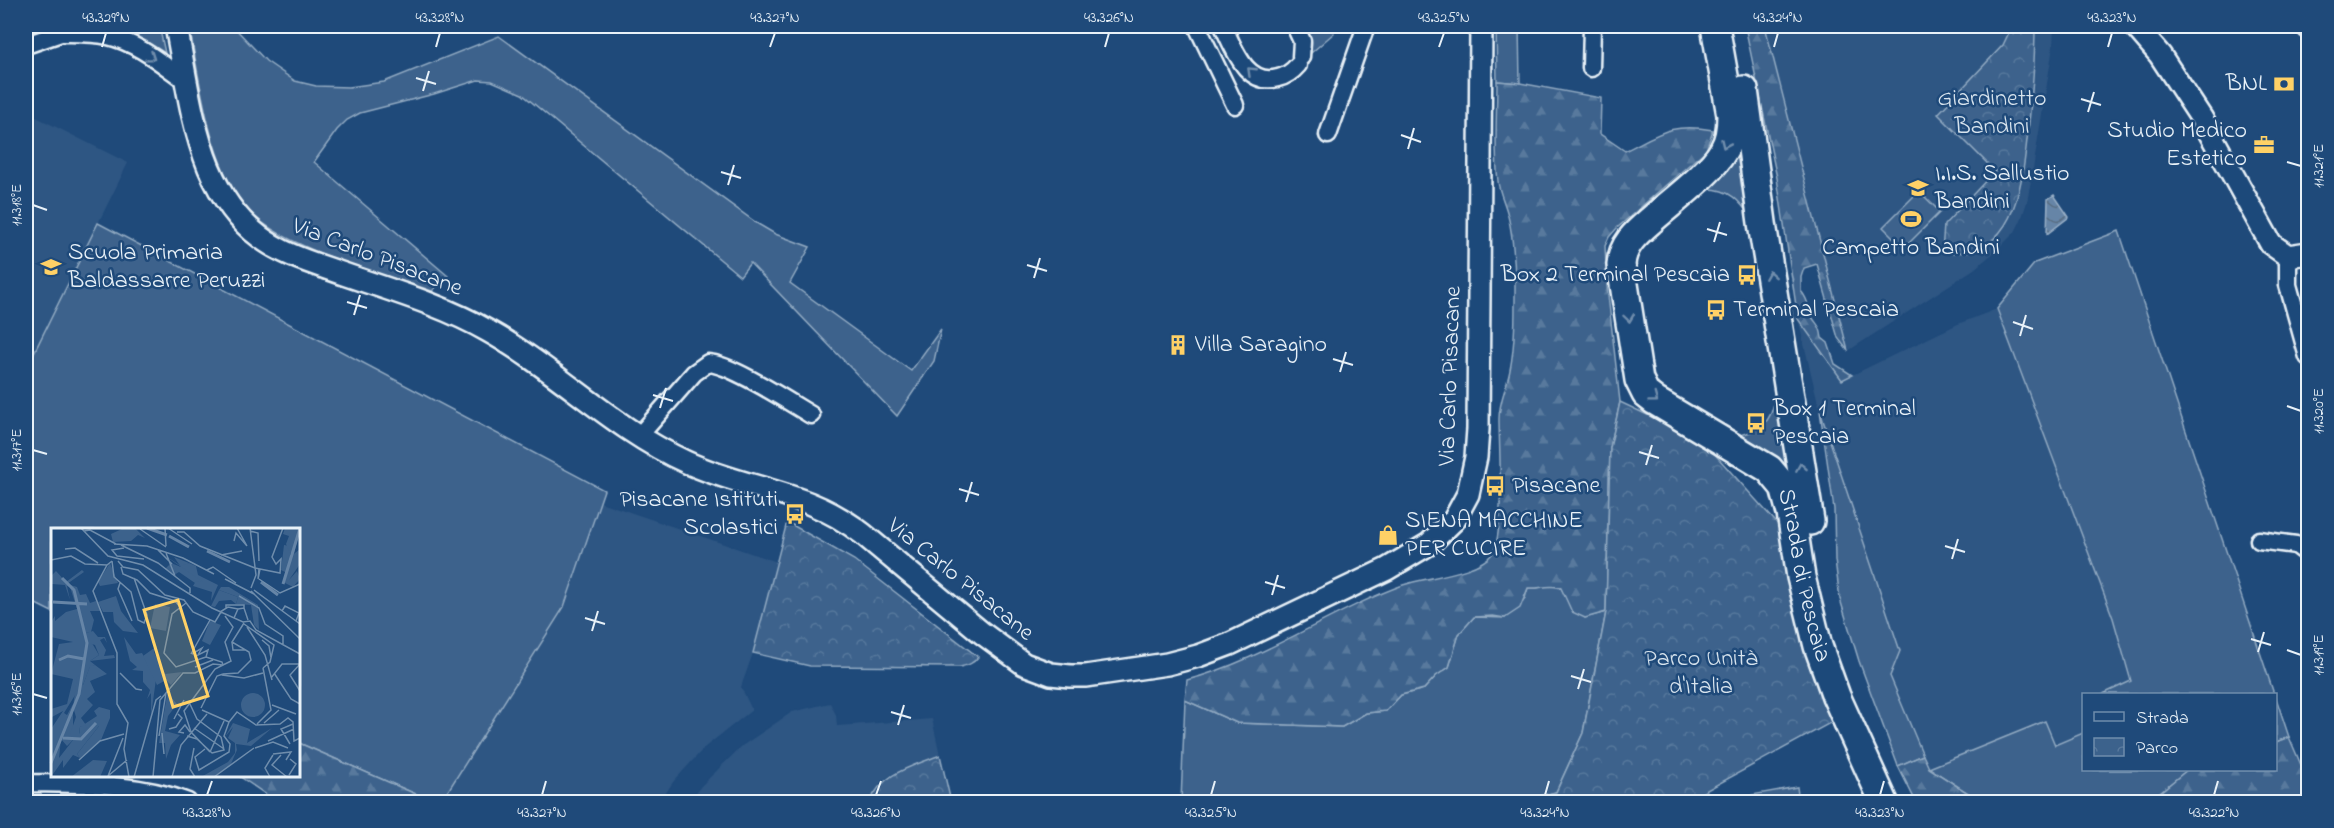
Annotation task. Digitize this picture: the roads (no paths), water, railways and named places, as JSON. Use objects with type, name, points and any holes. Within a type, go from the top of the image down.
[{"type":"main road","name":"Strada di Pescaia","points":[[1715,26],[1731,115],[1726,144],[1713,165],[1632,237],[1622,254],[1621,265],[1639,380],[1646,394],[1655,401],[1769,469],[1784,487],[1818,646],[1836,696],[1884,802]]},
{"type":"main road","name":"Strada di Pescaia","points":[[1731,26],[1746,99],[1763,230],[1822,597],[1844,670],[1901,802]]},
{"type":"street","points":[[26,45],[61,29],[107,26]]},
{"type":"street","name":"Via Carlo Pisacane","points":[[176,26],[186,81],[204,153],[212,175],[235,212],[259,237],[292,255],[443,310],[480,326],[518,350],[599,410],[639,436],[696,467],[791,495],[838,516],[871,540],[1014,658],[1039,670],[1061,676],[1086,676],[1167,664],[1230,644],[1387,569],[1420,550],[1446,529],[1462,507],[1468,494],[1476,458],[1479,404],[1481,26]]},
{"type":"street","points":[[1197,26],[1235,105]]},
{"type":"street","points":[[1223,26],[1241,61],[1257,77],[1267,80],[1284,76],[1299,61],[1302,41],[1295,26]]},
{"type":"street","points":[[1328,135],[1366,26]]},
{"type":"street","points":[[1591,68],[1592,26]]},
{"type":"street","points":[[2135,26],[2170,68],[2202,119],[2267,238],[2276,249],[2298,255],[2288,285],[2308,357]]},
{"type":"street","points":[[61,29],[122,40],[139,48],[186,81]]},
{"type":"street","points":[[639,436],[693,373],[708,363],[722,366],[736,373],[811,415]]},
{"type":"street","points":[[2259,540],[2296,545],[2308,554]]},
{"type":"street","points":[[26,783],[134,787],[154,790],[188,802]]},
{"type":"water","points":[[2054,195],[2069,217],[2047,234],[2048,199]]},
{"type":"place","name":"BNL","points":[[2284,84]]},
{"type":"place","name":"Studio Medico Estetico","points":[[2264,145]]},
{"type":"place","name":"I.I.S. Sallustio Bandini","points":[[1918,188]]},
{"type":"place","name":"Campetto Bandini","points":[[1911,219]]},
{"type":"place","name":"Scuola Primaria Baldassarre Peruzzi","points":[[51,267]]},
{"type":"place","name":"Box 2 Terminal Pescaia","points":[[1747,275]]},
{"type":"place","name":"Terminal Pescaia","points":[[1716,310]]},
{"type":"place","name":"Villa Saragino","points":[[1178,345]]},
{"type":"place","name":"Box 1 Terminal Pescaia","points":[[1756,423]]},
{"type":"place","name":"Pisacane","points":[[1495,486]]},
{"type":"place","name":"Pisacane Istituti Scolastici","points":[[795,514]]},
{"type":"place","name":"SIENA MACCHINE PER CUCIRE","points":[[1388,535]]},
{"type":"park label","name":"Giardinetto Bandini","points":[[1992,113]]},
{"type":"park label","name":"Parco Unità d'Italia","points":[[1701,673]]}]
